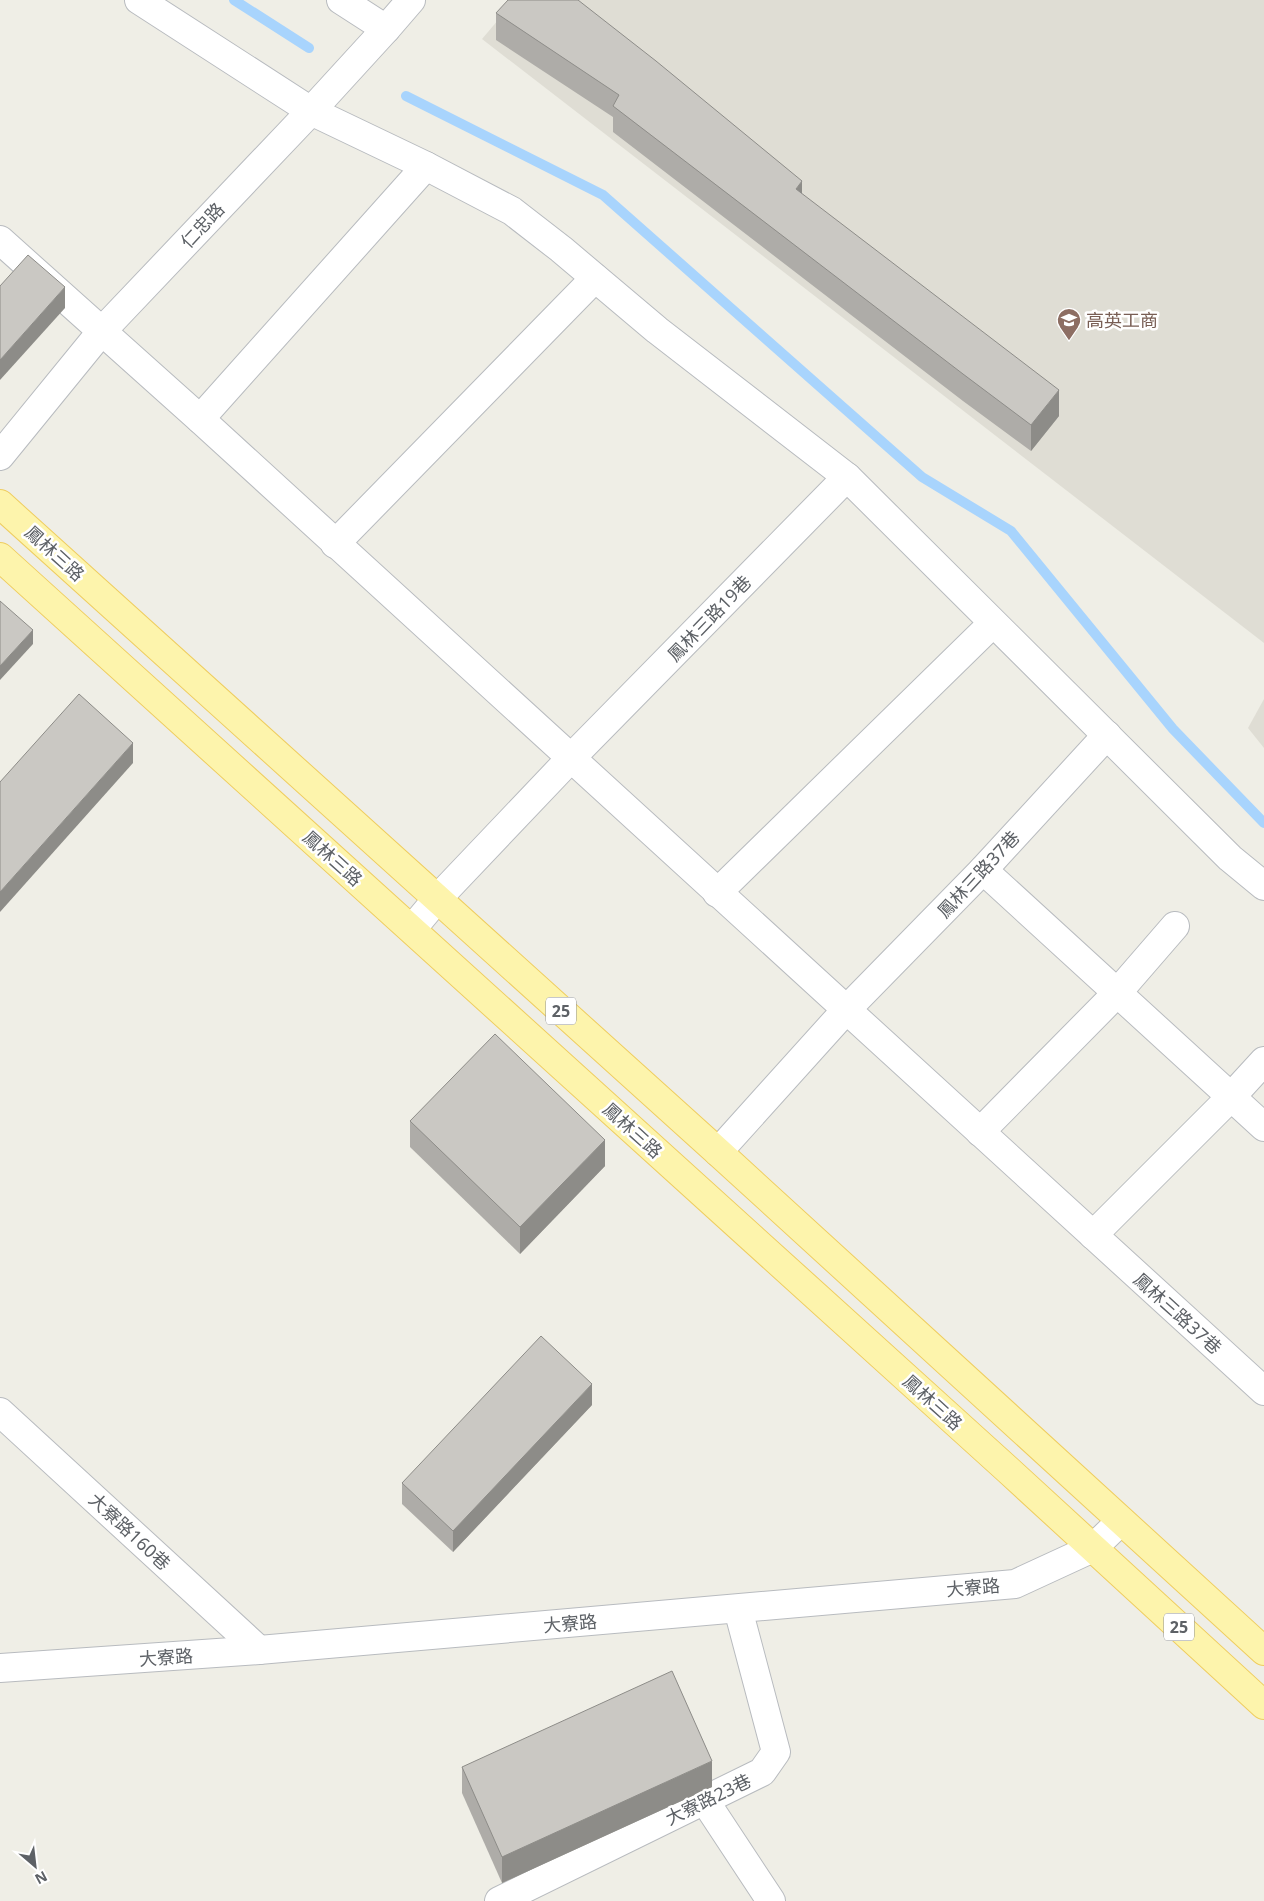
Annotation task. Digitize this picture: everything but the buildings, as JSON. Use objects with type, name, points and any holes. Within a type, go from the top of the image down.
[{"type":"main road","name":"鳳林三路","points":[[0,504],[718,1152],[1264,1651]]},
{"type":"main road","name":"鳳林三路","points":[[0,557],[412,929],[1264,1705]]},
{"type":"street","points":[[139,0],[310,111],[426,166],[512,211],[561,249],[656,330],[847,477],[1230,858],[1264,886]]},
{"type":"street","points":[[341,0],[386,29]]},
{"type":"street","name":"仁忠路","points":[[0,456],[101,332],[310,111],[386,29],[410,0]]},
{"type":"street","points":[[200,419],[426,166]]},
{"type":"street","points":[[0,240],[200,419],[846,1010]]},
{"type":"street","points":[[335,544],[595,278]]},
{"type":"street","name":"鳳林三路19巷","points":[[412,929],[437,899],[571,758],[847,477]]},
{"type":"street","points":[[718,893],[993,622]]},
{"type":"street","name":"鳳林三路37巷","points":[[718,1152],[846,1010],[983,870],[1107,735]]},
{"type":"street","points":[[983,870],[1264,1127]]},
{"type":"street","points":[[980,1132],[1117,993],[1175,926]]},
{"type":"street","name":"鳳林三路37巷","points":[[846,1010],[1264,1391]]},
{"type":"street","points":[[1093,1234],[1264,1062]]},
{"type":"street","name":"大寮路160巷","points":[[0,1412],[260,1650]]},
{"type":"street","name":"大寮路","points":[[0,1668],[260,1650],[1015,1584],[1093,1548],[1121,1521]]},
{"type":"street","name":"大寮路23巷","points":[[499,1901],[762,1772],[776,1752],[738,1609]]},
{"type":"street","points":[[705,1801],[772,1901]]},
{"type":"shaded area","name":"高英工商","points":[[515,0],[1264,0],[1264,643],[482,39]]},
{"type":"shaded area","points":[[1264,699],[1264,748],[1248,728]]},
{"type":"waterway","points":[[234,0],[309,48]]},
{"type":"waterway","points":[[406,96],[603,195],[922,477],[1011,531],[1173,729],[1264,823]]},
{"type":"place","name":"高英工商","points":[[1069,341]]}]
